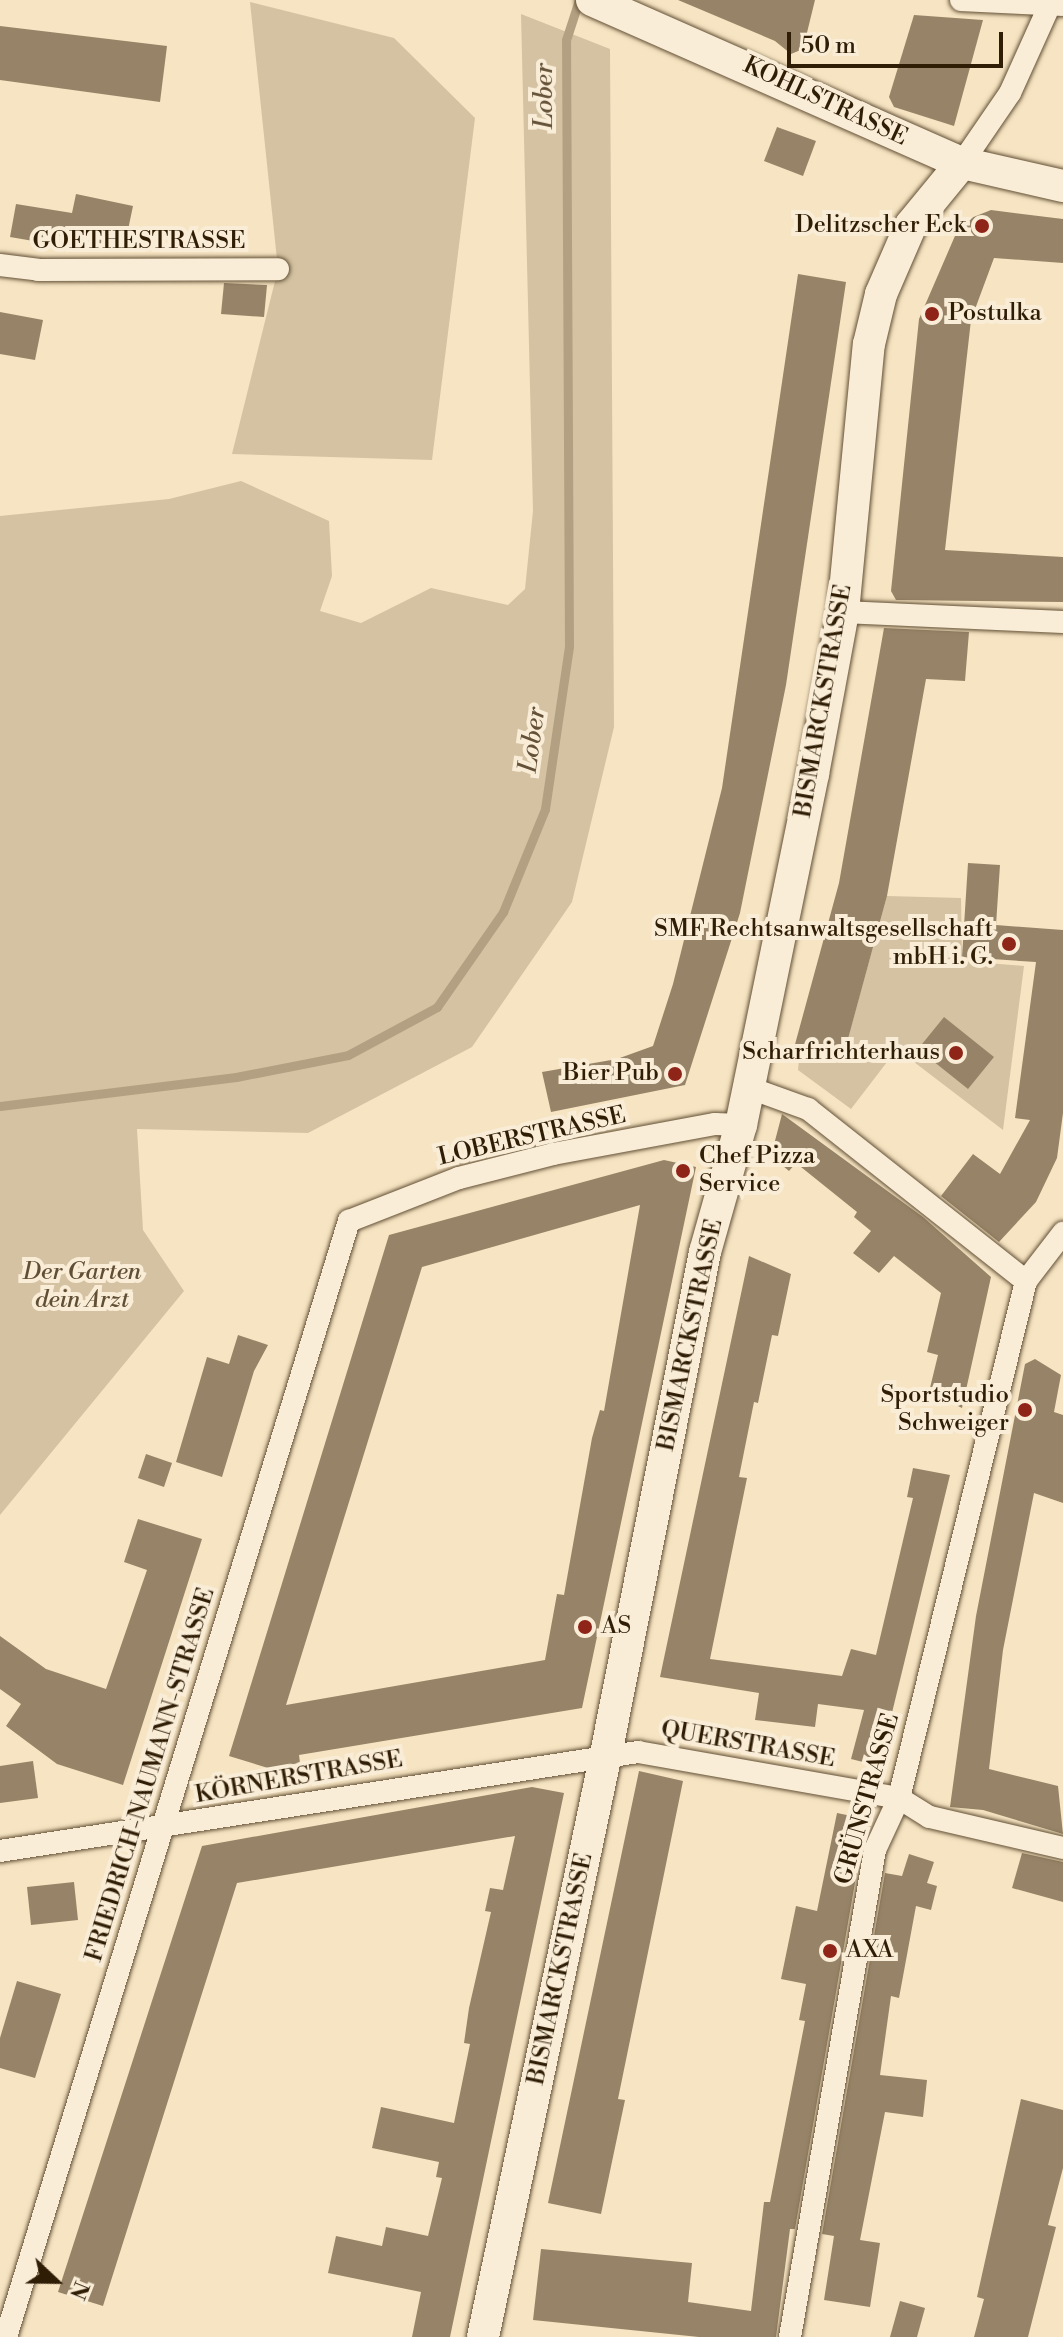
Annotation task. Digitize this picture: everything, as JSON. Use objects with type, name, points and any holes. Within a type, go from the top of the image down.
[{"type":"street","name":"KOHLSTRASSE","points":[[592,0],[962,163],[1063,186]]},
{"type":"street","points":[[961,0],[1055,3],[1010,93],[962,163]]},
{"type":"street","name":"BISMARCKSTRASSE","points":[[483,2337],[606,1754],[705,1252],[750,1088],[843,612],[861,391],[881,294],[911,225],[962,163]]},
{"type":"street","name":"GOETHESTRASSE","points":[[0,265],[38,270],[278,269]]},
{"type":"street","points":[[843,612],[1063,622]]},
{"type":"street","points":[[750,1088],[808,1109],[1026,1281],[1063,1233]]},
{"type":"street","name":"LOBERSTRASSE","points":[[345,1228],[360,1213],[526,1161],[715,1124],[741,1125]]},
{"type":"street","name":"FRIEDRICH-NAUMANN-STRASSE","points":[[6,2337],[345,1228]]},
{"type":"street","name":"GRÜNSTRASSE","points":[[790,2337],[875,1850],[899,1798],[1026,1281]]},
{"type":"street","name":"QUERSTRASSE","points":[[606,1754],[638,1752],[899,1798],[930,1817],[1063,1848]]},
{"type":"street","name":"KÖRNERSTRASSE","points":[[0,1851],[162,1828],[606,1754]]},
{"type":"green space","points":[[250,2],[394,38],[475,118],[432,460],[232,454],[278,269]]},
{"type":"green space","name":"Der Garten dein Arzt","points":[[521,14],[610,49],[614,727],[572,902],[472,1047],[308,1133],[137,1129],[143,1230],[184,1291],[0,1515],[0,516],[169,499],[241,481],[329,521],[332,576],[320,611],[361,623],[431,588],[508,605],[525,589],[533,511]]},
{"type":"green space","points":[[887,896],[961,898],[962,961],[1024,966],[1003,1130],[897,1049],[851,1109],[798,1070],[800,1049],[842,1060]]},
{"type":"building","points":[[678,0],[815,0],[803,49],[791,54],[775,41]]},
{"type":"building","points":[[914,15],[983,20],[954,126],[894,107],[889,97]]},
{"type":"building","points":[[0,26],[167,46],[160,102],[0,80]]},
{"type":"building","points":[[777,127],[816,141],[803,176],[764,161]]},
{"type":"building","points":[[76,194],[133,206],[124,249],[52,234],[51,244],[10,237],[16,204],[72,213]]},
{"type":"building","points":[[991,210],[1063,219],[1063,263],[994,258],[971,320],[945,550],[1063,557],[1063,602],[896,600],[891,591],[919,319],[961,222]]},
{"type":"building","points":[[798,274],[846,282],[786,685],[740,913],[685,1085],[551,1112],[542,1072],[617,1059],[653,1046],[673,984],[722,788]]},
{"type":"building","points":[[224,283],[267,285],[264,317],[221,314]]},
{"type":"building","points":[[0,312],[43,320],[35,360],[0,354]]},
{"type":"building","points":[[884,628],[969,632],[965,681],[926,679],[887,896],[842,1061],[794,1048],[839,883]]},
{"type":"building","points":[[968,863],[1000,865],[996,925],[1063,930],[1063,1113],[1057,1158],[1036,1202],[999,1242],[941,1196],[973,1154],[1000,1174],[1030,1120],[1015,1118],[1036,962],[962,957]]},
{"type":"building","name":"Scharfrichterhaus","points":[[944,1017],[994,1057],[968,1089],[918,1049]]},
{"type":"building","points":[[782,1114],[923,1217],[991,1277],[962,1408],[929,1392],[938,1355],[927,1352],[941,1293],[894,1256],[879,1273],[853,1253],[871,1231],[854,1217],[857,1212],[796,1163],[789,1171],[771,1156]]},
{"type":"building","points":[[664,1160],[696,1167],[582,1708],[299,1755],[300,1763],[268,1768],[229,1756],[389,1235]],"holes":[[[640,1205],[604,1411],[600,1410],[592,1438],[564,1595],[557,1594],[545,1660],[286,1705],[422,1267]]]},
{"type":"building","points":[[749,1256],[791,1274],[778,1336],[772,1335],[758,1403],[754,1402],[739,1477],[747,1478],[710,1659],[842,1676],[851,1649],[876,1655],[913,1498],[907,1497],[913,1468],[950,1475],[879,1766],[851,1759],[864,1710],[818,1704],[815,1727],[755,1720],[759,1693],[660,1677]]},
{"type":"building","points":[[238,1335],[268,1345],[254,1371],[222,1477],[176,1462],[207,1357],[229,1364]]},
{"type":"building","points":[[1035,1359],[1061,1375],[1054,1412],[1063,1415],[1063,1503],[1034,1493],[1003,1650],[989,1769],[1058,1786],[1063,1834],[983,1810],[950,1807],[976,1616],[1025,1364]]},
{"type":"building","points":[[146,1454],[172,1463],[164,1487],[138,1478]]},
{"type":"building","points":[[138,1519],[202,1539],[123,1785],[57,1764],[6,1726],[21,1704],[0,1689],[0,1636],[46,1669],[106,1689],[147,1570],[124,1562]]},
{"type":"building","points":[[33,1761],[38,1798],[0,1803],[0,1766]]},
{"type":"building","points":[[639,1771],[683,1781],[618,2099],[625,2100],[601,2214],[548,2203]]},
{"type":"building","points":[[532,1787],[564,1793],[450,2337],[412,2337],[421,2292],[328,2273],[336,2236],[382,2246],[386,2227],[428,2236],[442,2178],[436,2177],[439,2162],[372,2148],[381,2107],[454,2123],[470,2044],[464,2043],[469,2008],[491,1912],[485,1911],[490,1888],[503,1890],[515,1836],[237,1883],[103,2306],[58,2292],[202,1846]]},
{"type":"building","points":[[837,1813],[866,1819],[795,2229],[790,2229],[776,2337],[699,2337],[533,2320],[541,2249],[692,2263],[688,2302],[751,2311],[764,2202],[770,2202],[805,2021],[799,2020],[806,1984],[781,1979],[796,1906],[817,1911]]},
{"type":"building","points":[[1022,1853],[1063,1862],[1063,1902],[1012,1888]]},
{"type":"building","points":[[909,1854],[934,1862],[927,1883],[937,1886],[931,1910],[916,1906],[899,1998],[891,1996],[880,2075],[927,2080],[923,2117],[885,2112],[860,2240],[880,2243],[870,2307],[824,2300],[834,2236],[822,2234],[885,1873],[902,1876]]},
{"type":"building","points":[[74,1882],[78,1920],[31,1925],[27,1887]]},
{"type":"building","points":[[17,1981],[61,1994],[35,2078],[0,2068],[0,2038]]},
{"type":"building","points":[[1021,2099],[1063,2110],[1063,2168],[1048,2225],[1056,2227],[1028,2337],[974,2337],[984,2299],[977,2297]]},
{"type":"building","points":[[900,2301],[925,2308],[917,2337],[890,2337]]},
{"type":"waterway","name":"Lober","points":[[0,1106],[236,1077],[348,1055],[437,1007],[503,912],[545,809],[569,646],[566,40],[579,0]]},
{"type":"place","name":"Delitzscher Eck","points":[[982,226]]},
{"type":"place","name":"Postulka","points":[[932,314]]},
{"type":"place","name":"SMF Rechtsanwaltsgesellschaft mbH i. G.","points":[[1009,944]]},
{"type":"place","name":"Scharfrichterhaus","points":[[956,1053]]},
{"type":"place","name":"Bier Pub","points":[[675,1074]]},
{"type":"place","name":"Chef Pizza Service","points":[[683,1171]]},
{"type":"place","name":"Sportstudio Schweiger","points":[[1025,1410]]},
{"type":"place","name":"AS","points":[[585,1627]]},
{"type":"place","name":"AXA","points":[[830,1951]]}]
